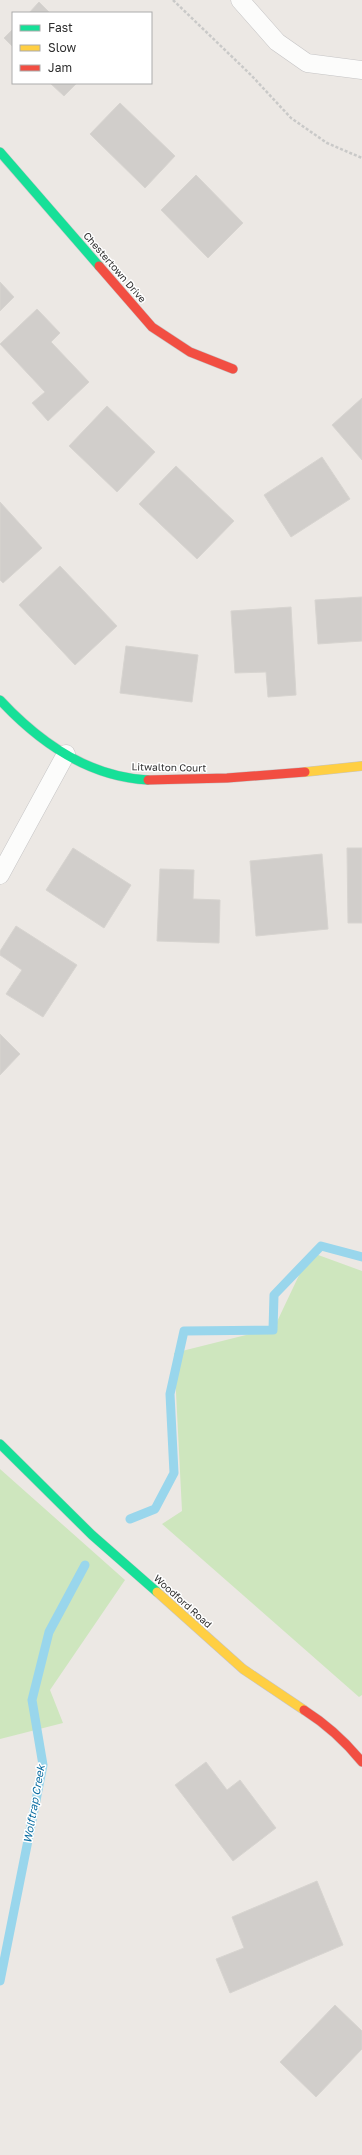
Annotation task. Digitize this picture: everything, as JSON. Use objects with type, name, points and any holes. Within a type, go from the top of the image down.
[{"type":"street","name":"Chestertown Drive","points":[[0,152],[152,327],[180,348],[213,364],[233,369]]},
{"type":"street","name":"Litwalton Court","points":[[0,700],[25,725],[66,754],[95,769],[116,776],[143,780],[219,779],[362,766]]},
{"type":"street","name":"Woodford Road","points":[[0,1444],[92,1534],[243,1669],[322,1721],[350,1747],[362,1762]]},
{"type":"lane","points":[[240,0],[277,42],[307,63],[362,70]]},
{"type":"lane","points":[[0,875],[66,754]]},
{"type":"path","points":[[173,0],[251,75],[291,118],[327,143],[362,158]]},
{"type":"green space","points":[[310,1252],[362,1271],[362,1695],[359,1697],[162,1524],[182,1511],[174,1353],[274,1328]]},
{"type":"green space","points":[[0,1469],[125,1580],[50,1690],[63,1723],[0,1739]]},
{"type":"building","points":[[39,2],[49,12],[30,12]]},
{"type":"building","points":[[12,30],[12,46],[4,38]]},
{"type":"building","points":[[51,84],[76,84],[64,96]]},
{"type":"building","points":[[120,103],[175,156],[145,188],[90,134]]},
{"type":"building","points":[[196,175],[243,223],[208,258],[161,210]]},
{"type":"building","points":[[0,282],[14,297],[0,311]]},
{"type":"building","points":[[37,309],[60,333],[51,342],[89,382],[48,421],[32,403],[45,392],[0,344]]},
{"type":"building","points":[[362,398],[362,460],[332,425]]},
{"type":"building","points":[[107,406],[155,452],[117,492],[69,446]]},
{"type":"building","points":[[322,457],[350,499],[291,537],[264,495]]},
{"type":"building","points":[[176,466],[234,521],[197,559],[139,504]]},
{"type":"building","points":[[0,502],[42,548],[3,583],[0,580]]},
{"type":"building","points":[[60,566],[117,626],[75,665],[19,605]]},
{"type":"building","points":[[362,597],[362,641],[318,644],[315,600]]},
{"type":"building","points":[[291,607],[296,695],[268,697],[266,672],[235,673],[231,611]]},
{"type":"building","points":[[126,646],[198,655],[192,702],[120,693]]},
{"type":"building","points":[[73,848],[131,885],[104,928],[46,890]]},
{"type":"building","points":[[347,848],[362,848],[362,923],[348,923]]},
{"type":"building","points":[[322,854],[328,929],[256,936],[250,861]]},
{"type":"building","points":[[160,869],[194,870],[193,899],[220,900],[219,943],[157,941]]},
{"type":"building","points":[[16,926],[77,965],[43,1017],[6,994],[22,970],[0,955],[0,951]]},
{"type":"building","points":[[0,1034],[20,1054],[0,1075]]},
{"type":"building","points":[[206,1762],[227,1790],[240,1780],[276,1828],[233,1861],[175,1785]]},
{"type":"building","points":[[317,1881],[343,1945],[230,1993],[216,1959],[244,1948],[232,1917]]},
{"type":"building","points":[[335,2005],[362,2031],[362,2049],[316,2097],[280,2062]]},
{"type":"waterway","name":"Wolftrap Creek","points":[[130,1519],[155,1509],[174,1473],[170,1394],[184,1331],[273,1330],[274,1295],[321,1246],[362,1257]]},
{"type":"waterway","name":"Wolftrap Creek","points":[[0,1981],[43,1765],[32,1700],[49,1632],[85,1565]]},
{"type":"traffic: fast","points":[[0,152],[99,266]]},
{"type":"traffic: fast","points":[[0,700],[31,730],[66,755],[105,772],[148,780]]},
{"type":"traffic: fast","points":[[0,1444],[92,1535],[157,1592]]},
{"type":"traffic: slow","points":[[305,772],[362,766]]},
{"type":"traffic: slow","points":[[157,1592],[243,1669],[304,1710]]},
{"type":"traffic: jam","points":[[99,266],[152,327],[190,352],[233,369]]},
{"type":"traffic: jam","points":[[148,780],[227,778],[305,772]]},
{"type":"traffic: jam","points":[[304,1710],[335,1733],[362,1762]]}]
